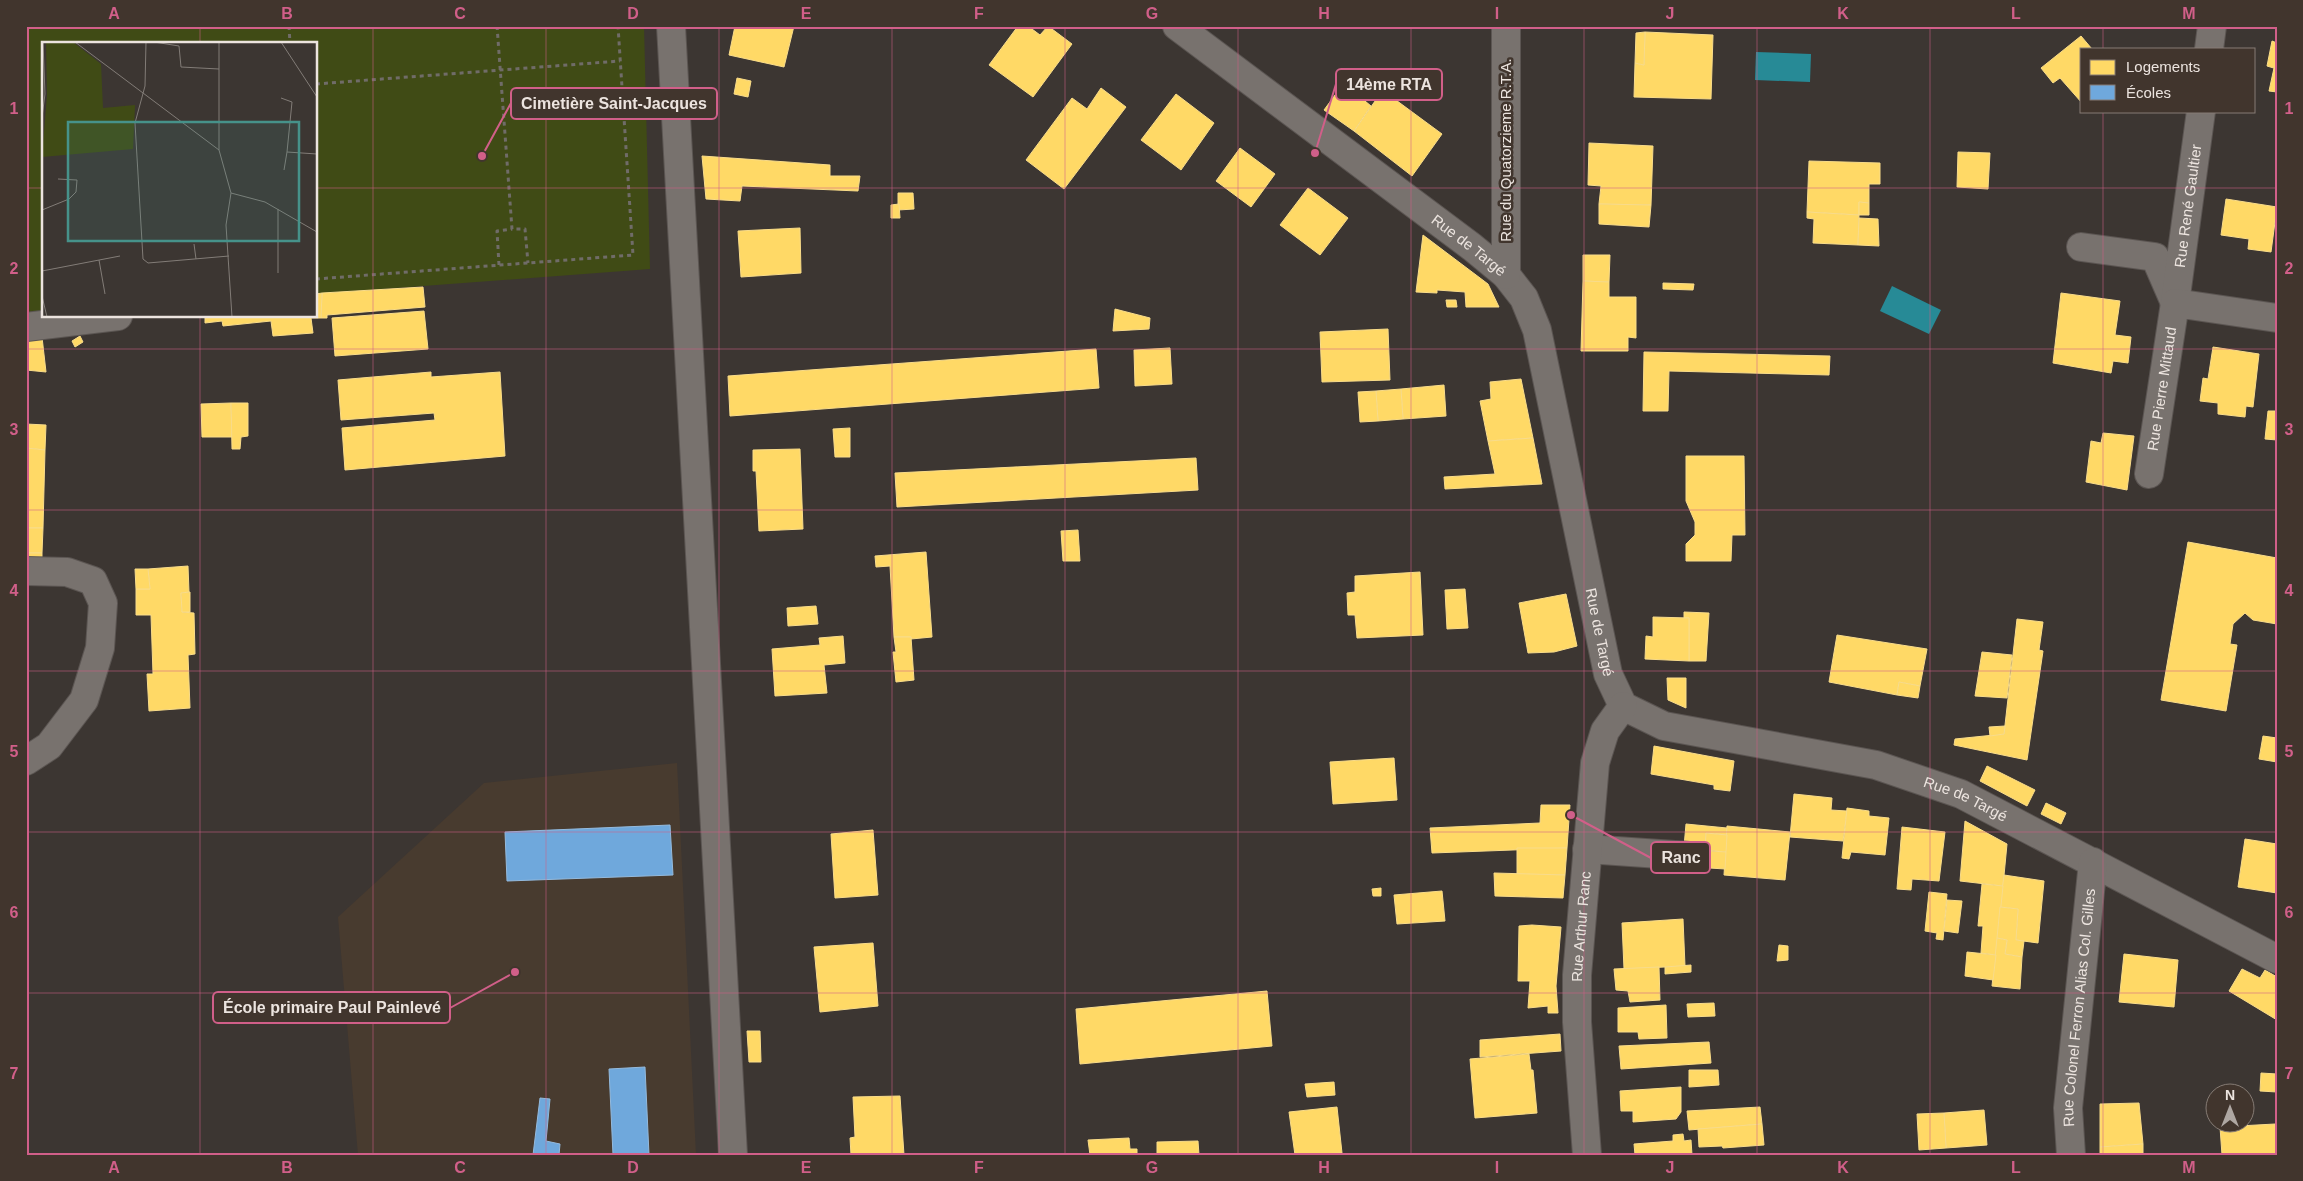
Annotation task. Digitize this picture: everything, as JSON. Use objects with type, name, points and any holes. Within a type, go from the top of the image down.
[{"type":"street","points":[[671,26],[733,1155]]},
{"type":"street","name":"Rue de Targé","points":[[1177,26],[1506,275],[1524,298],[1537,330],[1608,674],[1624,706],[1664,726],[1876,765],[1961,794],[2277,959]]},
{"type":"street","name":"Rue du Quatorzieme R.T.A.","points":[[1506,26],[1506,275]]},
{"type":"street","points":[[2209,48],[2212,26]]},
{"type":"street","name":"Rue René Gaultier","points":[[2175,302],[2201,112]]},
{"type":"street","points":[[2081,247],[2155,257],[2175,302],[2277,318]]},
{"type":"street","name":"Rue Pierre Mittaud","points":[[2149,474],[2175,302]]},
{"type":"street","points":[[26,327],[101,318]]},
{"type":"street","points":[[26,570],[67,572],[93,581],[103,603],[100,648],[84,700],[49,746],[26,761]]},
{"type":"street","name":"Rue Arthur Ranc","points":[[1586,1155],[1577,1022],[1577,975],[1587,849],[1595,763],[1605,731],[1624,706]]},
{"type":"street","points":[[1587,849],[1689,856]]},
{"type":"street","name":"Rue Colonel Ferron Alias Col. Gilles","points":[[2071,1155],[2068,1108],[2092,862]]},
{"type":"path","points":[[289,26],[290,42]]},
{"type":"path","points":[[497,26],[512,229]]},
{"type":"path","points":[[318,279],[633,255],[618,26]]},
{"type":"path","points":[[318,84],[620,62]]},
{"type":"path","points":[[499,265],[496,231],[512,229],[525,229],[528,263]]},
{"type":"shaded area","points":[[677,763],[696,1155],[358,1155],[338,917],[484,783]]},
{"type":"green space","points":[[26,26],[644,26],[650,269],[318,294],[318,42],[42,42],[42,316],[26,319]]},
{"type":"water","points":[[1756,52],[1811,54],[1810,82],[1755,80]]},
{"type":"water","points":[[1892,286],[1941,310],[1929,334],[1880,311]]},
{"type":"building: Logements","points":[[735,26],[794,26],[784,67],[729,55]]},
{"type":"building: Logements","points":[[1018,26],[1028,26],[1040,35],[1048,26],[1072,44],[1033,97],[989,65]]},
{"type":"building: Logements","points":[[1645,32],[1713,35],[1711,99],[1634,97],[1635,63],[1644,65]]},
{"type":"building: Logements","points":[[1645,32],[1644,65],[1635,63],[1636,33]]},
{"type":"building: Logements","points":[[2081,36],[2091,48],[2080,48],[2080,101],[2060,78],[2053,83],[2041,68]]},
{"type":"building: Logements","points":[[2272,41],[2277,43],[2277,69],[2267,66]]},
{"type":"building: Logements","points":[[2274,68],[2277,69],[2277,92],[2269,91]]},
{"type":"building: Logements","points":[[737,78],[751,81],[748,97],[734,94]]},
{"type":"building: Logements","points":[[1372,80],[1385,80],[1385,92],[1442,134],[1412,176],[1354,131],[1380,94],[1372,93]]},
{"type":"building: Logements","points":[[1101,88],[1126,107],[1064,189],[1026,160],[1072,98],[1087,109]]},
{"type":"building: Logements","points":[[1338,91],[1359,96],[1371,106],[1354,131],[1324,110]]},
{"type":"building: Logements","points":[[1176,94],[1214,123],[1181,170],[1141,140]]},
{"type":"building: Logements","points":[[1589,143],[1653,146],[1651,205],[1599,204],[1601,186],[1588,185]]},
{"type":"building: Logements","points":[[1240,148],[1275,174],[1251,207],[1216,181]]},
{"type":"building: Logements","points":[[1958,152],[1990,153],[1988,189],[1957,187]]},
{"type":"building: Logements","points":[[702,156],[830,165],[830,176],[860,176],[858,191],[742,186],[740,201],[706,199]]},
{"type":"building: Logements","points":[[1809,161],[1880,163],[1880,184],[1869,184],[1869,203],[1859,202],[1859,215],[1807,212]]},
{"type":"building: Logements","points":[[1308,188],[1348,218],[1320,255],[1280,225]]},
{"type":"building: Logements","points":[[898,193],[913,193],[914,209],[898,210]]},
{"type":"building: Logements","points":[[2226,199],[2277,207],[2271,252],[2248,249],[2249,239],[2221,235]]},
{"type":"building: Logements","points":[[1859,202],[1869,203],[1869,215],[1859,215]]},
{"type":"building: Logements","points":[[899,204],[900,218],[891,218],[891,205]]},
{"type":"building: Logements","points":[[1599,204],[1651,205],[1649,227],[1599,224]]},
{"type":"building: Logements","points":[[1807,212],[1859,215],[1858,245],[1813,243],[1814,219],[1807,218]]},
{"type":"building: Logements","points":[[1859,218],[1878,219],[1879,246],[1858,245]]},
{"type":"building: Logements","points":[[800,228],[801,273],[741,277],[738,231]]},
{"type":"building: Logements","points":[[1423,235],[1488,284],[1499,307],[1466,307],[1465,292],[1437,290],[1437,293],[1416,292]]},
{"type":"building: Logements","points":[[1583,255],[1610,255],[1609,282],[1583,281]]},
{"type":"building: Logements","points":[[1583,281],[1609,282],[1609,297],[1636,297],[1636,338],[1628,337],[1628,351],[1581,351]]},
{"type":"building: Logements","points":[[1663,283],[1694,284],[1693,290],[1663,289]]},
{"type":"building: Logements","points":[[423,287],[425,307],[327,315],[327,318],[321,318],[322,293]]},
{"type":"building: Logements","points":[[322,293],[321,318],[318,318],[318,294]]},
{"type":"building: Logements","points":[[2061,293],[2120,301],[2115,335],[2131,337],[2128,363],[2113,361],[2111,373],[2053,363]]},
{"type":"building: Logements","points":[[1446,300],[1456,300],[1457,307],[1447,307]]},
{"type":"building: Logements","points":[[1115,309],[1150,318],[1149,329],[1113,331]]},
{"type":"building: Logements","points":[[424,311],[428,349],[335,356],[332,318]]},
{"type":"building: Logements","points":[[205,318],[311,318],[313,333],[273,336],[271,321],[223,326],[222,321],[205,323]]},
{"type":"building: Logements","points":[[1388,329],[1390,380],[1322,382],[1320,332]]},
{"type":"building: Logements","points":[[80,336],[83,342],[75,347],[72,341]]},
{"type":"building: Logements","points":[[42,337],[46,372],[26,370],[26,339]]},
{"type":"building: Logements","points":[[2213,347],[2259,354],[2253,407],[2246,406],[2245,417],[2218,414],[2218,403],[2200,401],[2203,378],[2208,379]]},
{"type":"building: Logements","points":[[1170,348],[1172,384],[1135,386],[1134,350]]},
{"type":"building: Logements","points":[[1096,349],[1099,388],[730,416],[728,376]]},
{"type":"building: Logements","points":[[1644,352],[1830,356],[1829,375],[1669,371],[1668,411],[1643,411]]},
{"type":"building: Logements","points":[[431,372],[431,377],[500,372],[505,456],[345,470],[342,428],[435,420],[434,413],[341,420],[338,380]]},
{"type":"building: Logements","points":[[1521,379],[1533,438],[1488,441],[1480,401],[1491,399],[1490,382]]},
{"type":"building: Logements","points":[[1444,385],[1446,416],[1403,419],[1401,389]]},
{"type":"building: Logements","points":[[1401,389],[1403,419],[1378,421],[1376,391]]},
{"type":"building: Logements","points":[[1376,391],[1378,421],[1360,422],[1358,392]]},
{"type":"building: Logements","points":[[231,403],[232,437],[202,437],[201,404]]},
{"type":"building: Logements","points":[[231,403],[248,403],[248,436],[241,437],[240,449],[232,449]]},
{"type":"building: Logements","points":[[2268,411],[2277,411],[2277,440],[2265,439]]},
{"type":"building: Logements","points":[[26,424],[46,425],[45,450],[26,448]]},
{"type":"building: Logements","points":[[850,428],[850,457],[835,457],[833,429]]},
{"type":"building: Logements","points":[[2103,433],[2134,436],[2127,490],[2086,482],[2091,441],[2101,443]]},
{"type":"building: Logements","points":[[1533,438],[1542,484],[1445,489],[1444,477],[1495,474],[1488,441]]},
{"type":"building: Logements","points":[[26,448],[45,450],[43,528],[26,528]]},
{"type":"building: Logements","points":[[800,449],[803,529],[759,531],[756,471],[753,471],[753,450]]},
{"type":"building: Logements","points":[[1686,456],[1744,456],[1745,535],[1732,535],[1731,561],[1686,561],[1686,544],[1695,535],[1695,522],[1686,501]]},
{"type":"building: Logements","points":[[1196,458],[1198,490],[897,507],[895,473]]},
{"type":"building: Logements","points":[[26,528],[43,528],[42,553],[26,553]]},
{"type":"building: Logements","points":[[1078,530],[1080,561],[1063,561],[1061,531]]},
{"type":"building: Logements","points":[[2188,542],[2277,558],[2277,624],[2253,620],[2245,613],[2233,624],[2230,644],[2237,645],[2226,711],[2161,700]]},
{"type":"building: Logements","points":[[926,552],[932,637],[911,639],[911,637],[894,637],[890,566],[876,567],[875,556]]},
{"type":"building: Logements","points":[[27,553],[42,553],[42,564],[28,564]]},
{"type":"building: Logements","points":[[188,566],[189,592],[181,593],[182,612],[194,613],[195,654],[188,655],[190,708],[149,711],[147,674],[153,674],[151,615],[136,615],[136,589],[150,589],[148,569]]},
{"type":"building: Logements","points":[[135,569],[148,569],[150,589],[136,589]]},
{"type":"building: Logements","points":[[1420,572],[1423,635],[1357,638],[1355,615],[1348,615],[1347,593],[1355,592],[1355,576]]},
{"type":"building: Logements","points":[[1465,589],[1468,628],[1447,629],[1445,590]]},
{"type":"building: Logements","points":[[190,592],[190,612],[182,612],[181,593]]},
{"type":"building: Logements","points":[[1566,594],[1577,646],[1554,652],[1528,653],[1519,603]]},
{"type":"building: Logements","points":[[816,606],[818,624],[788,626],[787,608]]},
{"type":"building: Logements","points":[[1684,612],[1709,613],[1706,661],[1689,661],[1689,618],[1684,618]]},
{"type":"building: Logements","points":[[1653,617],[1689,618],[1689,661],[1645,659],[1646,636],[1653,637]]},
{"type":"building: Logements","points":[[2017,619],[2043,622],[2039,650],[2043,651],[2027,760],[1954,745],[1955,739],[2004,734]]},
{"type":"building: Logements","points":[[1837,635],[1927,649],[1920,686],[1899,682],[1897,695],[1829,682]]},
{"type":"building: Logements","points":[[843,636],[845,663],[824,665],[827,693],[775,696],[772,649],[820,645],[819,638]]},
{"type":"building: Logements","points":[[894,637],[911,637],[914,680],[896,682],[893,652],[896,652]]},
{"type":"building: Logements","points":[[1982,652],[2012,655],[2007,698],[1975,696]]},
{"type":"building: Logements","points":[[1667,678],[1686,678],[1686,708],[1668,700]]},
{"type":"building: Logements","points":[[1899,682],[1920,686],[1918,698],[1897,695]]},
{"type":"building: Logements","points":[[2005,726],[2004,734],[1990,736],[1989,727]]},
{"type":"building: Logements","points":[[2263,736],[2277,738],[2277,762],[2259,759]]},
{"type":"building: Logements","points":[[1654,746],[1734,761],[1730,791],[1714,789],[1714,785],[1651,774]]},
{"type":"building: Logements","points":[[1394,758],[1397,800],[1333,804],[1330,762]]},
{"type":"building: Logements","points":[[1987,766],[2035,790],[2027,806],[1980,781]]},
{"type":"building: Logements","points":[[1794,794],[1832,798],[1831,810],[1847,811],[1843,841],[1790,837]]},
{"type":"building: Logements","points":[[2046,803],[2066,813],[2061,824],[2041,814]]},
{"type":"building: Logements","points":[[1541,805],[1570,805],[1567,848],[1432,853],[1430,828],[1540,823]]},
{"type":"building: Logements","points":[[1847,808],[1869,811],[1869,816],[1889,818],[1885,855],[1851,852],[1849,859],[1842,858]]},
{"type":"building: Logements","points":[[1965,821],[2007,844],[2003,886],[1960,881]]},
{"type":"building: Logements","points":[[1686,824],[1727,828],[1727,835],[1706,833],[1705,850],[1684,847]]},
{"type":"building: Logements","points":[[1727,826],[1790,832],[1785,880],[1724,875]]},
{"type":"building: Logements","points":[[1902,827],[1945,832],[1939,881],[1912,879],[1911,890],[1897,889]]},
{"type":"building: Logements","points":[[873,830],[878,895],[835,898],[831,834]]},
{"type":"building: Logements","points":[[1706,833],[1727,835],[1726,852],[1705,850]]},
{"type":"building: Logements","points":[[2245,839],[2277,844],[2277,893],[2238,887]]},
{"type":"building: Logements","points":[[1517,848],[1567,848],[1565,875],[1517,874]]},
{"type":"building: Logements","points":[[1696,850],[1726,852],[1725,869],[1694,867]]},
{"type":"building: Logements","points":[[1494,873],[1565,875],[1563,898],[1495,896]]},
{"type":"building: Logements","points":[[2004,875],[2044,881],[2038,943],[2016,940],[2018,909],[2000,907]]},
{"type":"building: Logements","points":[[1982,884],[2003,886],[1996,955],[1981,953],[1983,926],[1978,926]]},
{"type":"building: Logements","points":[[1381,888],[1381,896],[1373,896],[1372,889]]},
{"type":"building: Logements","points":[[1442,891],[1445,921],[1397,924],[1394,895]]},
{"type":"building: Logements","points":[[1929,892],[1947,894],[1943,940],[1936,939],[1937,933],[1925,931]]},
{"type":"building: Logements","points":[[1947,900],[1962,901],[1958,933],[1944,931]]},
{"type":"building: Logements","points":[[2000,907],[2018,909],[2016,940],[2024,941],[2022,957],[2005,954],[2007,940],[1997,938]]},
{"type":"building: Logements","points":[[1683,919],[1685,966],[1624,969],[1622,923]]},
{"type":"building: Logements","points":[[1519,926],[1561,927],[1556,986],[1558,1013],[1548,1013],[1548,1006],[1528,1008],[1530,981],[1518,981]]},
{"type":"building: Logements","points":[[1997,938],[2007,940],[2005,954],[2022,957],[2020,989],[1992,986]]},
{"type":"building: Logements","points":[[873,943],[878,1006],[820,1012],[814,947]]},
{"type":"building: Logements","points":[[1779,945],[1788,946],[1788,960],[1777,961]]},
{"type":"building: Logements","points":[[1967,952],[1996,955],[1993,980],[1965,976]]},
{"type":"building: Logements","points":[[2124,954],[2178,960],[2174,1007],[2119,1002]]},
{"type":"building: Logements","points":[[1691,965],[1691,972],[1665,974],[1665,967]]},
{"type":"building: Logements","points":[[1659,967],[1660,1000],[1630,1002],[1628,991],[1616,990],[1614,969]]},
{"type":"building: Logements","points":[[2242,969],[2260,978],[2265,970],[2277,977],[2277,1020],[2229,991]]},
{"type":"building: Logements","points":[[1267,991],[1272,1046],[1080,1064],[1076,1009]]},
{"type":"building: Logements","points":[[1714,1003],[1715,1016],[1688,1017],[1687,1004]]},
{"type":"building: Logements","points":[[1666,1005],[1667,1038],[1639,1039],[1638,1032],[1618,1032],[1618,1008]]},
{"type":"building: Logements","points":[[747,1031],[760,1031],[761,1062],[749,1062]]},
{"type":"building: Logements","points":[[1560,1034],[1561,1051],[1480,1057],[1480,1040]]},
{"type":"building: Logements","points":[[1709,1042],[1711,1063],[1621,1069],[1619,1046]]},
{"type":"building: Logements","points":[[1529,1054],[1531,1070],[1533,1070],[1537,1113],[1475,1118],[1470,1059]]},
{"type":"building: Logements","points":[[1689,1070],[1718,1070],[1719,1085],[1689,1087]]},
{"type":"building: Logements","points":[[2261,1073],[2277,1074],[2277,1092],[2260,1091]]},
{"type":"building: Logements","points":[[1334,1082],[1335,1095],[1307,1097],[1305,1084]]},
{"type":"building: Logements","points":[[1681,1087],[1681,1112],[1676,1119],[1633,1122],[1633,1111],[1621,1111],[1620,1091]]},
{"type":"building: Logements","points":[[900,1096],[904,1155],[851,1155],[850,1138],[855,1137],[853,1097]]},
{"type":"building: Logements","points":[[2139,1103],[2143,1144],[2100,1147],[2100,1104]]},
{"type":"building: Logements","points":[[1337,1107],[1342,1153],[1295,1155],[1289,1112]]},
{"type":"building: Logements","points":[[1760,1107],[1762,1124],[1689,1130],[1687,1111]]},
{"type":"building: Logements","points":[[1984,1110],[1987,1145],[1946,1148],[1944,1113]]},
{"type":"building: Logements","points":[[1944,1113],[1946,1148],[1919,1150],[1917,1114]]},
{"type":"building: Logements","points":[[1762,1124],[1764,1145],[1723,1148],[1722,1146],[1699,1147],[1698,1129]]},
{"type":"building: Logements","points":[[2275,1124],[2277,1155],[2222,1155],[2220,1134],[2256,1134],[2256,1125]]},
{"type":"building: Logements","points":[[1683,1134],[1684,1141],[1691,1140],[1692,1155],[1635,1155],[1634,1144],[1673,1141],[1673,1135]]},
{"type":"building: Logements","points":[[1129,1138],[1130,1149],[1137,1149],[1137,1155],[1090,1155],[1088,1140]]},
{"type":"building: Logements","points":[[1198,1141],[1199,1155],[1157,1155],[1157,1142]]},
{"type":"building: Logements","points":[[2143,1144],[2143,1155],[2100,1155],[2100,1147]]},
{"type":"building: Écoles","points":[[670,825],[673,875],[507,881],[505,832]]},
{"type":"building: Écoles","points":[[645,1067],[649,1155],[613,1155],[609,1069]]},
{"type":"building: Écoles","points":[[540,1098],[550,1099],[546,1141],[560,1144],[559,1155],[533,1155]]},
{"type":"place","name":"14ème RTA","points":[[1315,153]]},
{"type":"place","name":"Cimetière Saint-Jacques","points":[[482,156]]},
{"type":"place","name":"Ranc","points":[[1571,815]]},
{"type":"place","name":"École primaire Paul Painlevé","points":[[515,972]]}]
